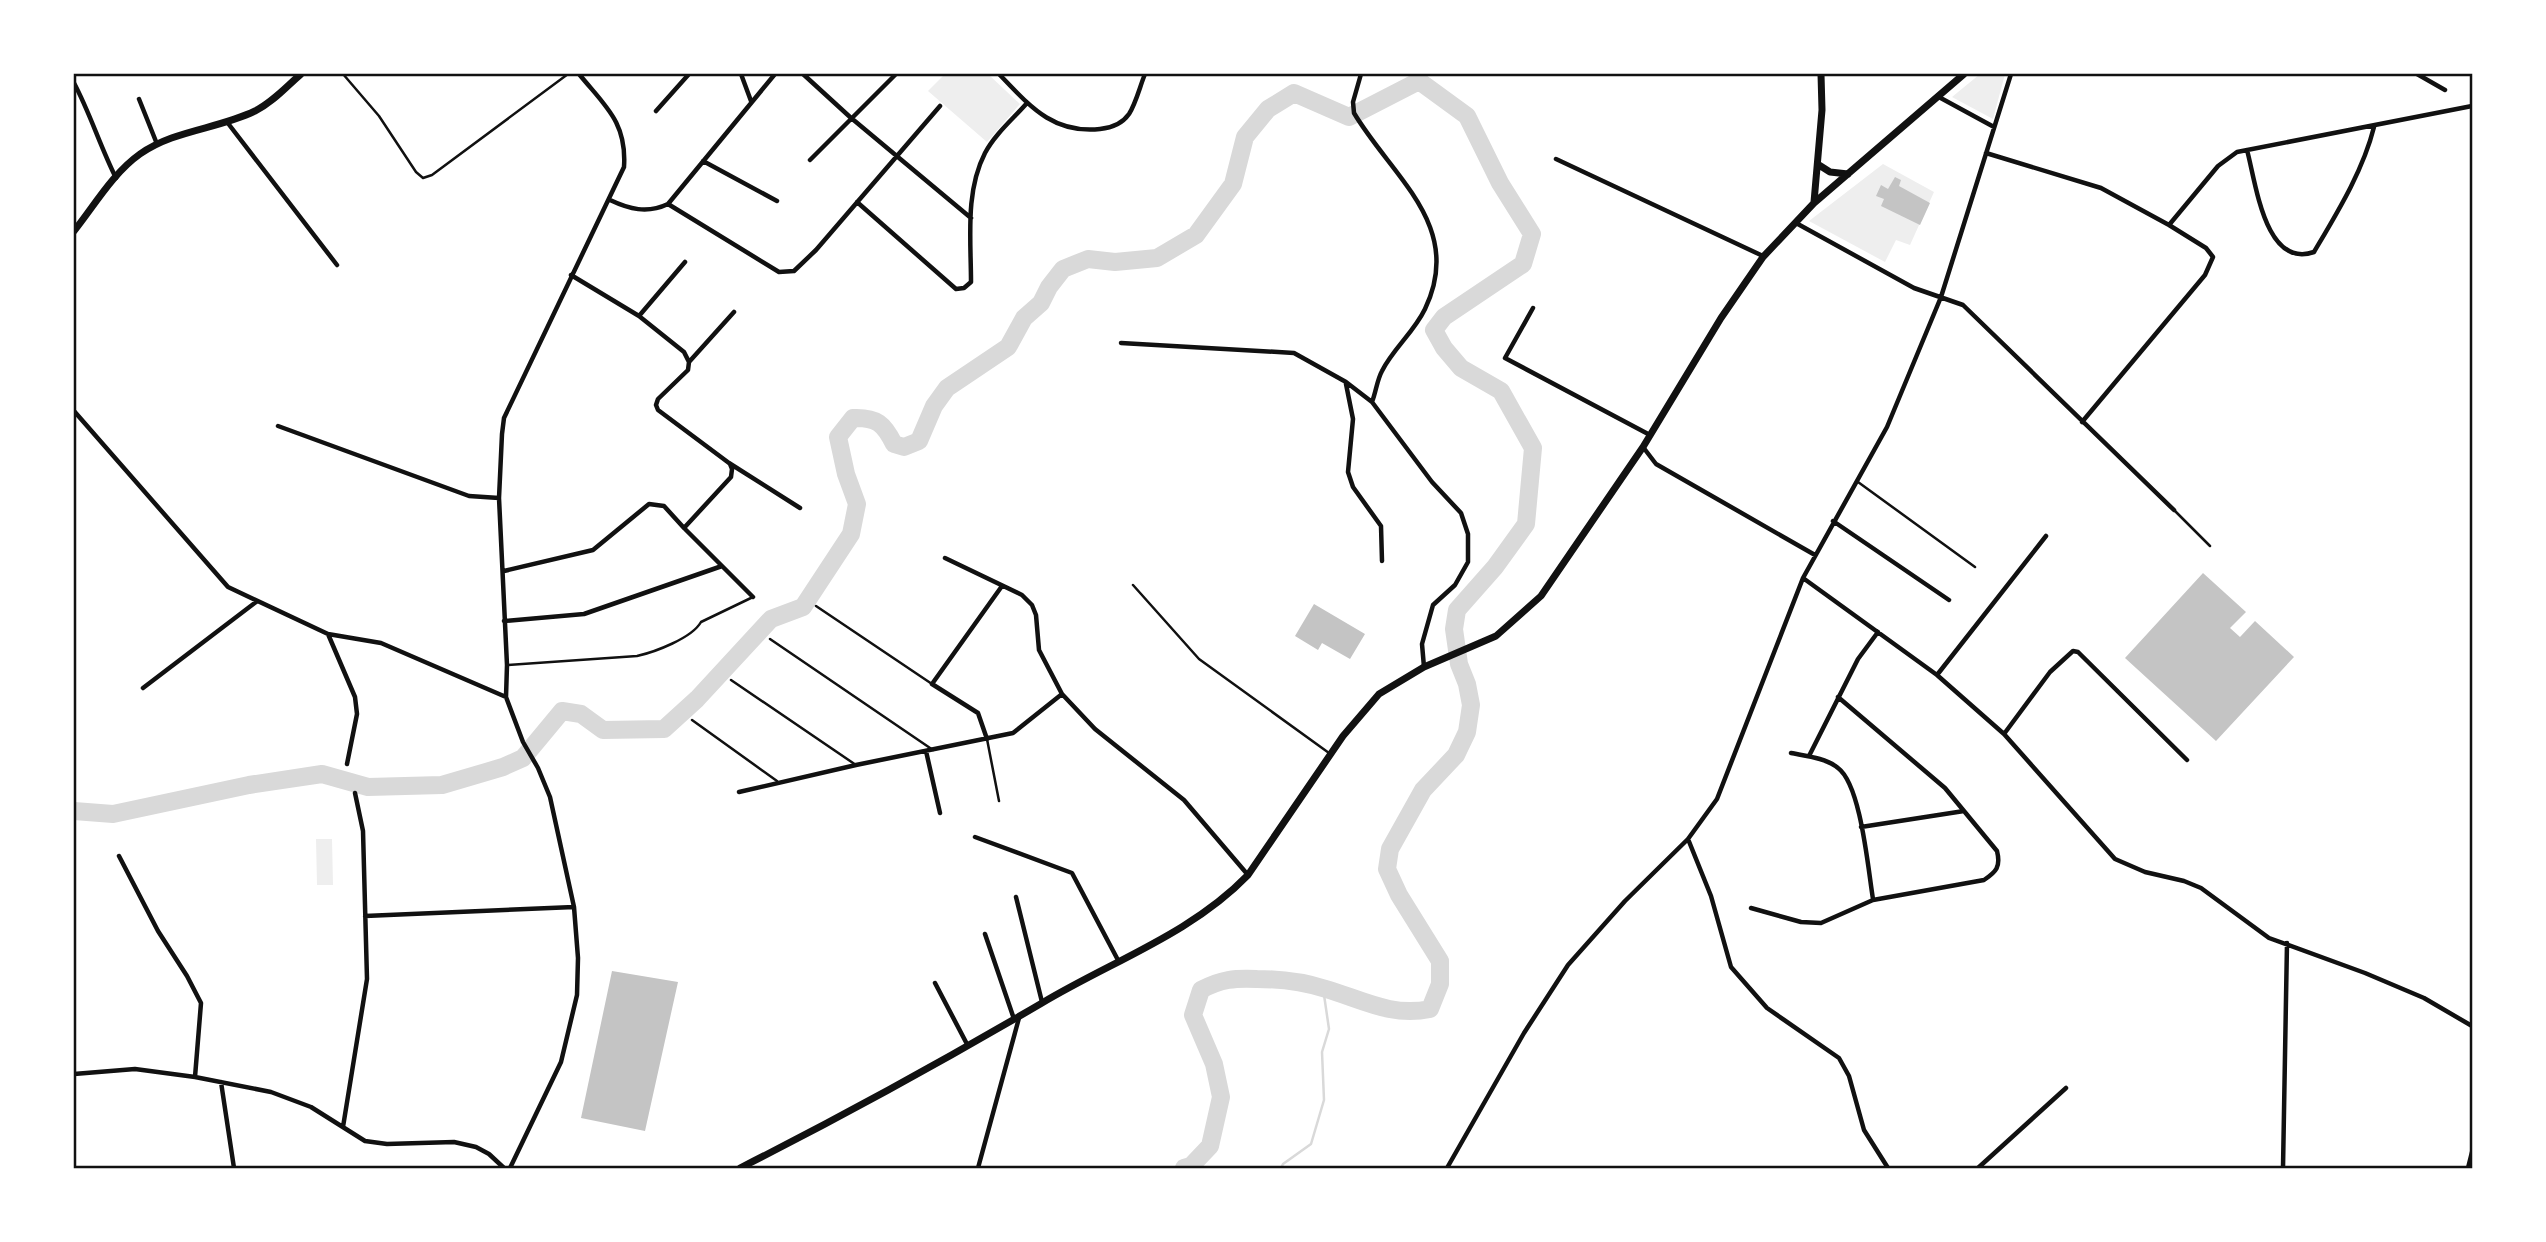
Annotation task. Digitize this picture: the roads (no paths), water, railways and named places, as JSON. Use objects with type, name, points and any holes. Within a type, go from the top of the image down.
[{"type":"main road","points":[[74,231],[138,155],[188,132],[255,111],[269,103],[300,74]]},
{"type":"main road","points":[[1814,203],[1822,110],[1821,74]]},
{"type":"main road","points":[[740,1168],[865,1105],[1017,1019],[1042,1002],[1211,910],[1248,875],[1343,736],[1380,694],[1424,667],[1496,636],[1541,596],[1651,435],[1721,318],[1763,257],[1814,203],[1964,74]]},
{"type":"main road","points":[[1819,165],[1836,174],[1848,174]]},
{"type":"street","points":[[510,1168],[561,1062],[577,995],[574,907],[550,797],[523,742],[506,697],[504,571],[499,498],[504,418],[624,167],[625,146],[620,126],[579,74]]},
{"type":"street","points":[[656,111],[689,74]]},
{"type":"street","points":[[741,74],[751,102]]},
{"type":"street","points":[[610,200],[630,209],[641,210],[660,208],[668,204],[775,74]]},
{"type":"street","points":[[803,74],[971,218]]},
{"type":"street","points":[[810,160],[895,74]]},
{"type":"street","points":[[999,74],[1027,103],[1064,128],[1087,130],[1108,128],[1121,122],[1129,114],[1145,74]]},
{"type":"street","points":[[1360,74],[1353,102],[1354,113],[1429,219],[1435,245],[1434,281],[1425,310],[1383,368],[1372,402]]},
{"type":"street","points":[[1447,1168],[1524,1032],[1568,965],[1625,901],[1688,839],[1717,799],[1803,578],[1887,427],[1941,297],[2011,74]]},
{"type":"street","points":[[2417,74],[2445,90]]},
{"type":"street","points":[[74,83],[116,178]]},
{"type":"street","points":[[1937,96],[1994,127]]},
{"type":"street","points":[[139,99],[157,144]]},
{"type":"street","points":[[858,202],[956,289],[964,288],[971,282],[971,218],[976,174],[986,151],[1027,103]]},
{"type":"street","points":[[668,204],[779,272],[794,271],[816,250],[940,106]]},
{"type":"street","points":[[2169,225],[2218,166],[2236,152],[2473,106]]},
{"type":"street","points":[[227,121],[337,265]]},
{"type":"street","points":[[2247,150],[2269,228],[2288,253],[2306,255],[2315,252],[2335,215],[2369,146],[2374,127]]},
{"type":"street","points":[[1986,153],[2101,188],[2169,225],[2213,257],[2211,266],[2082,422]]},
{"type":"street","points":[[1556,159],[1763,257]]},
{"type":"street","points":[[703,160],[777,201]]},
{"type":"street","points":[[1796,223],[1914,288],[1963,306],[2174,510]]},
{"type":"street","points":[[639,316],[685,262]]},
{"type":"street","points":[[571,275],[639,316],[684,352],[689,362],[688,370],[659,399],[656,405],[658,410],[729,463],[800,508]]},
{"type":"street","points":[[1533,308],[1504,358],[1651,435]]},
{"type":"street","points":[[689,362],[734,312]]},
{"type":"street","points":[[1121,343],[1294,354],[1346,382],[1372,402],[1432,482],[1461,513],[1468,534],[1468,562],[1455,585],[1433,605],[1422,644],[1424,667]]},
{"type":"street","points":[[1346,382],[1353,419],[1348,472],[1353,487],[1381,526],[1382,561]]},
{"type":"street","points":[[74,411],[228,587],[328,634],[381,643],[506,697]]},
{"type":"street","points":[[278,426],[469,496],[499,498]]},
{"type":"street","points":[[1643,447],[1656,464],[1815,555]]},
{"type":"street","points":[[684,528],[731,477],[729,463]]},
{"type":"street","points":[[504,571],[593,550],[649,504],[664,506],[753,597]]},
{"type":"street","points":[[1833,521],[1949,600]]},
{"type":"street","points":[[1937,676],[2046,536]]},
{"type":"street","points":[[944,558],[1022,595],[1032,605],[1036,615],[1039,650],[1062,694],[1095,729],[1184,800],[1248,875]]},
{"type":"street","points":[[504,621],[584,614],[722,566]]},
{"type":"street","points":[[1803,578],[1937,676],[2004,734],[2115,859],[2145,872],[2201,888],[2257,931],[2424,998],[2473,1026]]},
{"type":"street","points":[[987,739],[978,713],[932,684],[1002,586]]},
{"type":"street","points":[[143,688],[257,601]]},
{"type":"street","points":[[1810,756],[1858,659],[1878,632]]},
{"type":"street","points":[[328,634],[355,697],[357,714],[347,764]]},
{"type":"street","points":[[2004,734],[2050,672],[2073,651],[2078,652],[2187,760]]},
{"type":"street","points":[[739,792],[1013,733],[1062,694]]},
{"type":"street","points":[[1751,908],[1801,922],[1821,923],[1873,900],[1984,880],[1996,872],[1999,864],[1997,851],[1965,810],[1945,788],[1838,697]]},
{"type":"street","points":[[926,751],[940,813]]},
{"type":"street","points":[[1791,753],[1831,763],[1851,783],[1873,900]]},
{"type":"street","points":[[343,1127],[367,988],[363,831],[355,793]]},
{"type":"street","points":[[1861,827],[1965,810]]},
{"type":"street","points":[[975,837],[1072,873],[1119,962]]},
{"type":"street","points":[[1688,839],[1711,896],[1731,967],[1767,1008],[1839,1058],[1849,1076],[1864,1130],[1888,1168]]},
{"type":"street","points":[[119,856],[158,931],[201,1003],[195,1077]]},
{"type":"street","points":[[1016,897],[1042,1002]]},
{"type":"street","points":[[365,916],[574,907]]},
{"type":"street","points":[[978,1168],[1017,1019],[985,934]]},
{"type":"street","points":[[2283,1168],[2287,943]]},
{"type":"street","points":[[935,983],[968,1046]]},
{"type":"street","points":[[74,1074],[135,1069],[221,1082],[291,1098],[311,1107],[365,1142],[436,1141],[476,1147],[505,1168]]},
{"type":"street","points":[[221,1082],[234,1168]]},
{"type":"street","points":[[1978,1168],[2066,1088]]},
{"type":"street","points":[[2468,1168],[2473,1152]]},
{"type":"lane","points":[[343,74],[379,116],[416,172],[423,178],[432,175],[568,74]]},
{"type":"lane","points":[[1858,482],[1975,567]]},
{"type":"lane","points":[[2174,510],[2210,546]]},
{"type":"lane","points":[[1133,585],[1199,659],[1331,754]]},
{"type":"lane","points":[[507,665],[651,653],[696,630],[701,622],[753,597]]},
{"type":"lane","points":[[816,606],[932,684]]},
{"type":"lane","points":[[770,639],[933,750]]},
{"type":"lane","points":[[731,680],[856,765]]},
{"type":"lane","points":[[692,720],[779,782]]},
{"type":"lane","points":[[987,739],[999,801]]},
{"type":"waterway","points":[[74,811],[113,814],[249,785],[322,774],[368,787],[442,785],[503,767],[523,758],[562,711],[581,714],[603,730],[664,729],[697,699],[771,619],[803,607],[851,534],[857,504],[846,474],[838,437],[853,418],[879,423],[894,444],[904,447],[919,441],[934,406],[947,388],[1008,347],[1024,318],[1041,303],[1063,269],[1088,259],[1115,262],[1157,258],[1196,235],[1233,184],[1245,137],[1268,109],[1294,93],[1349,117],[1419,81]]},
{"type":"waterway","points":[[1184,1168],[1191,1166],[1210,1146],[1221,1097],[1214,1064],[1193,1015],[1201,990],[1235,979],[1284,980],[1318,987],[1390,1009],[1416,1011],[1430,1009],[1440,984],[1440,961],[1399,895],[1387,869],[1390,849],[1423,790],[1456,755],[1467,732],[1471,705],[1459,664],[1454,629],[1457,610],[1495,567],[1526,524],[1533,448],[1501,391],[1461,368],[1444,348],[1434,330],[1444,317],[1523,264],[1532,234],[1500,183],[1467,116],[1419,81]]},
{"type":"waterway","points":[[1281,1168],[1311,1144],[1324,1100],[1322,1052],[1329,1029],[1323,988]]}]
